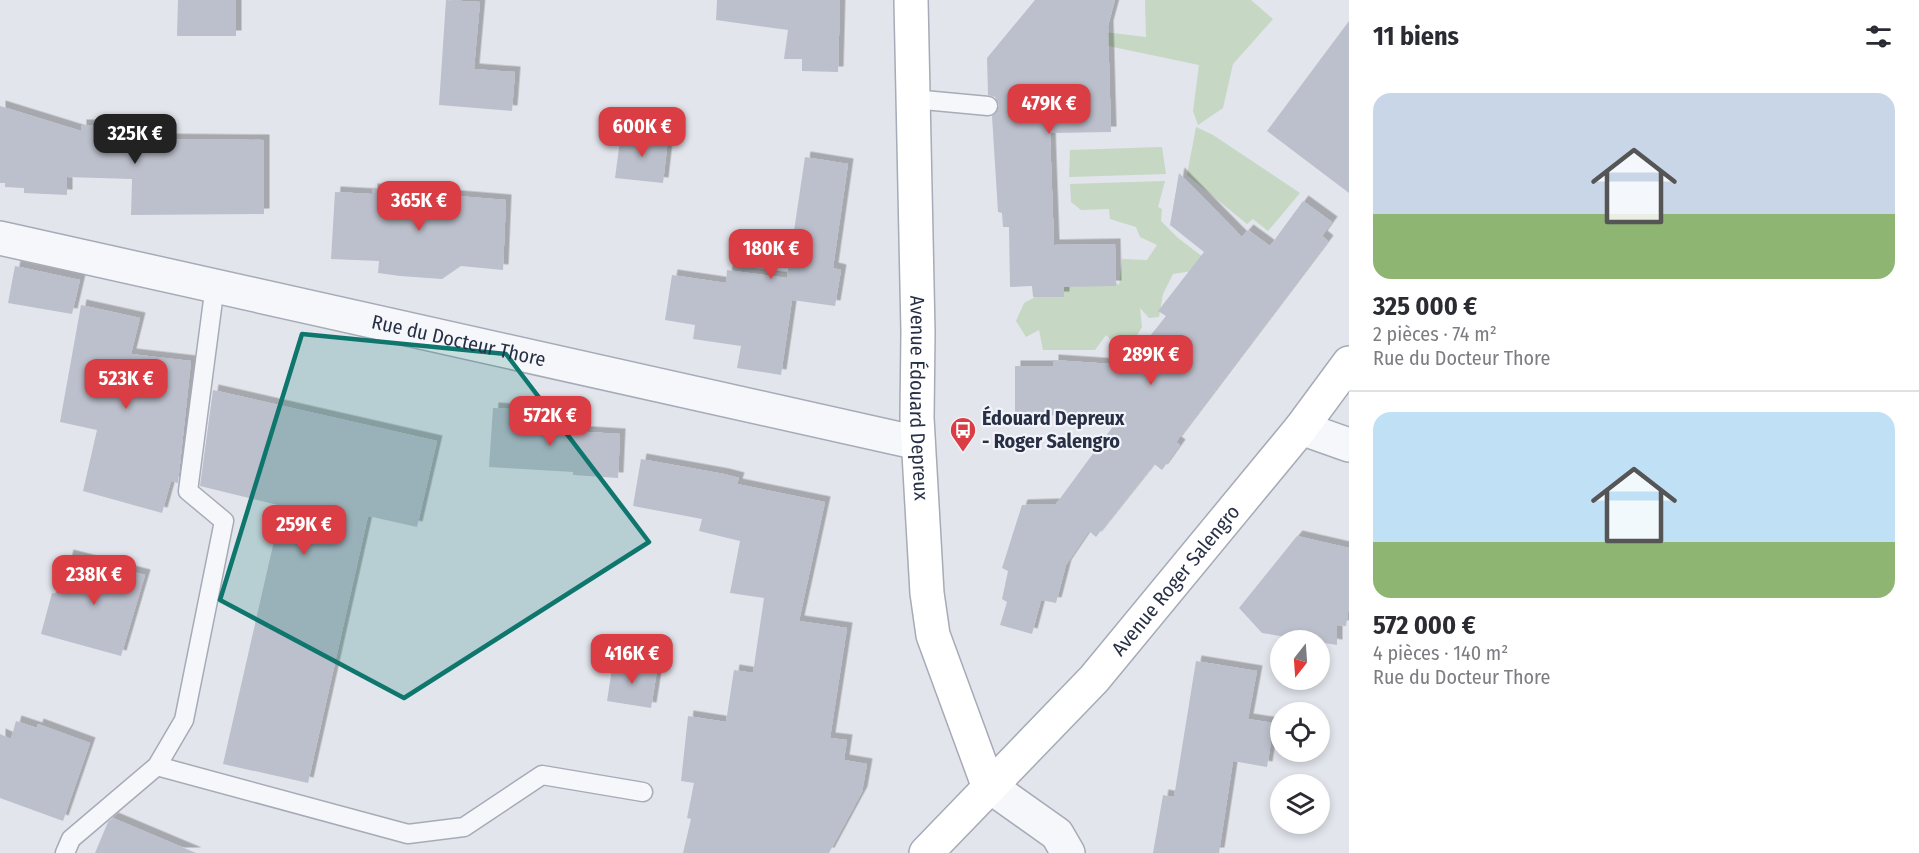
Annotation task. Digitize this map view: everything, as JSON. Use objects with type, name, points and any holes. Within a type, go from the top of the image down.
[{"type":"street","name":"Avenue Édouard Depreux","points":[[911,0],[918,443],[927,593],[933,635],[988,785]]},
{"type":"street","name":"Rue du Docteur Thore","points":[[0,238],[918,443]]},
{"type":"street","name":"Avenue Roger Salengro","points":[[926,853],[988,785],[1094,679],[1301,428],[1349,363]]},
{"type":"street","points":[[1301,428],[1349,445]]},
{"type":"street","points":[[988,785],[1057,834],[1068,853]]},
{"type":"lane","points":[[913,99],[988,106]]},
{"type":"lane","points":[[65,853],[70,839],[157,766],[184,720],[224,521],[189,491],[215,285]]},
{"type":"lane","points":[[157,766],[408,834],[464,827],[542,775],[643,792]]},
{"type":"highlighted area","points":[[302,334],[506,354],[649,542],[404,698],[220,600]]},
{"type":"green space","points":[[1145,0],[1251,0],[1273,19],[1233,64],[1223,108],[1198,125],[1193,111],[1199,65],[1075,39],[1079,29],[1146,37]]},
{"type":"green space","points":[[1196,127],[1213,135],[1300,193],[1268,231],[1253,219],[1247,224],[1187,175]]},
{"type":"green space","points":[[1162,147],[1166,174],[1069,177],[1070,150]]},
{"type":"green space","points":[[1165,181],[1158,207],[1162,209],[1161,221],[1178,238],[1203,257],[1199,270],[1173,274],[1163,294],[1159,317],[1149,318],[1140,308],[1142,327],[1130,347],[1118,347],[1106,335],[1095,350],[1043,350],[1039,330],[1026,337],[1016,321],[1024,303],[1052,288],[1108,275],[1119,285],[1122,259],[1147,260],[1157,245],[1140,237],[1136,227],[1110,219],[1109,209],[1081,210],[1071,202],[1070,184]]},
{"type":"building","points":[[178,0],[236,0],[236,36],[177,36]]},
{"type":"building","points":[[446,0],[480,2],[474,69],[515,72],[512,111],[439,105]]},
{"type":"building","points":[[717,0],[840,0],[838,72],[802,71],[802,59],[784,59],[788,30],[716,20]]},
{"type":"building","points":[[1035,0],[1115,0],[1108,26],[1111,132],[1050,133],[1054,245],[1115,244],[1116,286],[1064,287],[1064,297],[1033,297],[1032,286],[1010,287],[1009,227],[1003,227],[1002,213],[998,212],[992,116],[999,106],[995,97],[988,95],[987,58]]},
{"type":"building","points":[[1349,21],[1349,193],[1267,131]]},
{"type":"building","points":[[0,106],[81,131],[81,125],[154,126],[154,139],[264,140],[264,214],[131,215],[132,179],[67,177],[67,195],[24,193],[24,188],[5,187],[5,183],[0,183]]},
{"type":"building","points":[[621,133],[668,139],[663,183],[615,178]]},
{"type":"building","points":[[805,157],[848,164],[833,268],[841,270],[835,306],[792,300],[781,375],[737,368],[741,346],[693,339],[695,325],[665,320],[672,275],[726,283],[727,270],[787,278]]},
{"type":"building","points":[[1179,173],[1242,237],[1248,230],[1270,246],[1303,201],[1332,222],[1322,236],[1328,241],[1176,442],[1180,445],[1162,470],[1154,464],[1096,537],[1089,531],[1066,565],[1056,603],[1041,600],[1032,634],[1000,625],[1007,602],[1002,599],[1008,571],[1002,568],[1022,505],[1056,504],[1122,414],[1015,416],[1015,366],[1053,366],[1053,360],[1127,365],[1166,316],[1158,311],[1204,252],[1170,225]]},
{"type":"building","points":[[372,189],[506,200],[503,270],[461,266],[442,279],[378,273],[379,261],[331,259],[335,192],[372,194]]},
{"type":"building","points":[[15,266],[80,280],[72,314],[8,303]]},
{"type":"building","points":[[81,305],[140,318],[131,354],[191,361],[178,483],[171,481],[162,513],[83,491],[97,430],[60,422]]},
{"type":"building","points":[[213,390],[437,441],[417,527],[368,516],[308,783],[223,764],[282,506],[200,486]]},
{"type":"building","points":[[493,408],[541,411],[540,429],[620,434],[618,478],[573,475],[573,472],[489,467]]},
{"type":"building","points":[[641,459],[724,474],[739,478],[737,484],[825,502],[799,621],[847,628],[830,738],[847,740],[844,760],[867,764],[862,792],[829,853],[683,853],[691,819],[687,818],[694,783],[681,781],[688,716],[726,722],[734,670],[753,673],[764,598],[730,593],[740,541],[699,531],[702,519],[633,506]]},
{"type":"building","points":[[1297,536],[1349,548],[1349,606],[1346,626],[1337,625],[1337,645],[1330,644],[1330,630],[1270,630],[1270,634],[1262,633],[1239,608]]},
{"type":"building","points":[[68,555],[145,575],[121,656],[41,634],[52,593],[59,594]]},
{"type":"building","points":[[1196,661],[1257,671],[1248,719],[1270,722],[1267,767],[1233,761],[1219,853],[1153,853],[1163,795],[1174,797]]},
{"type":"building","points":[[613,662],[657,671],[651,708],[607,701]]},
{"type":"building","points":[[16,721],[37,728],[38,724],[90,743],[63,821],[0,798],[0,734],[11,739]]},
{"type":"building","points":[[113,818],[196,853],[95,853],[108,822]]},
{"type":"place","name":"Édouard Depreux - Roger Salengro","points":[[963,453]]}]
